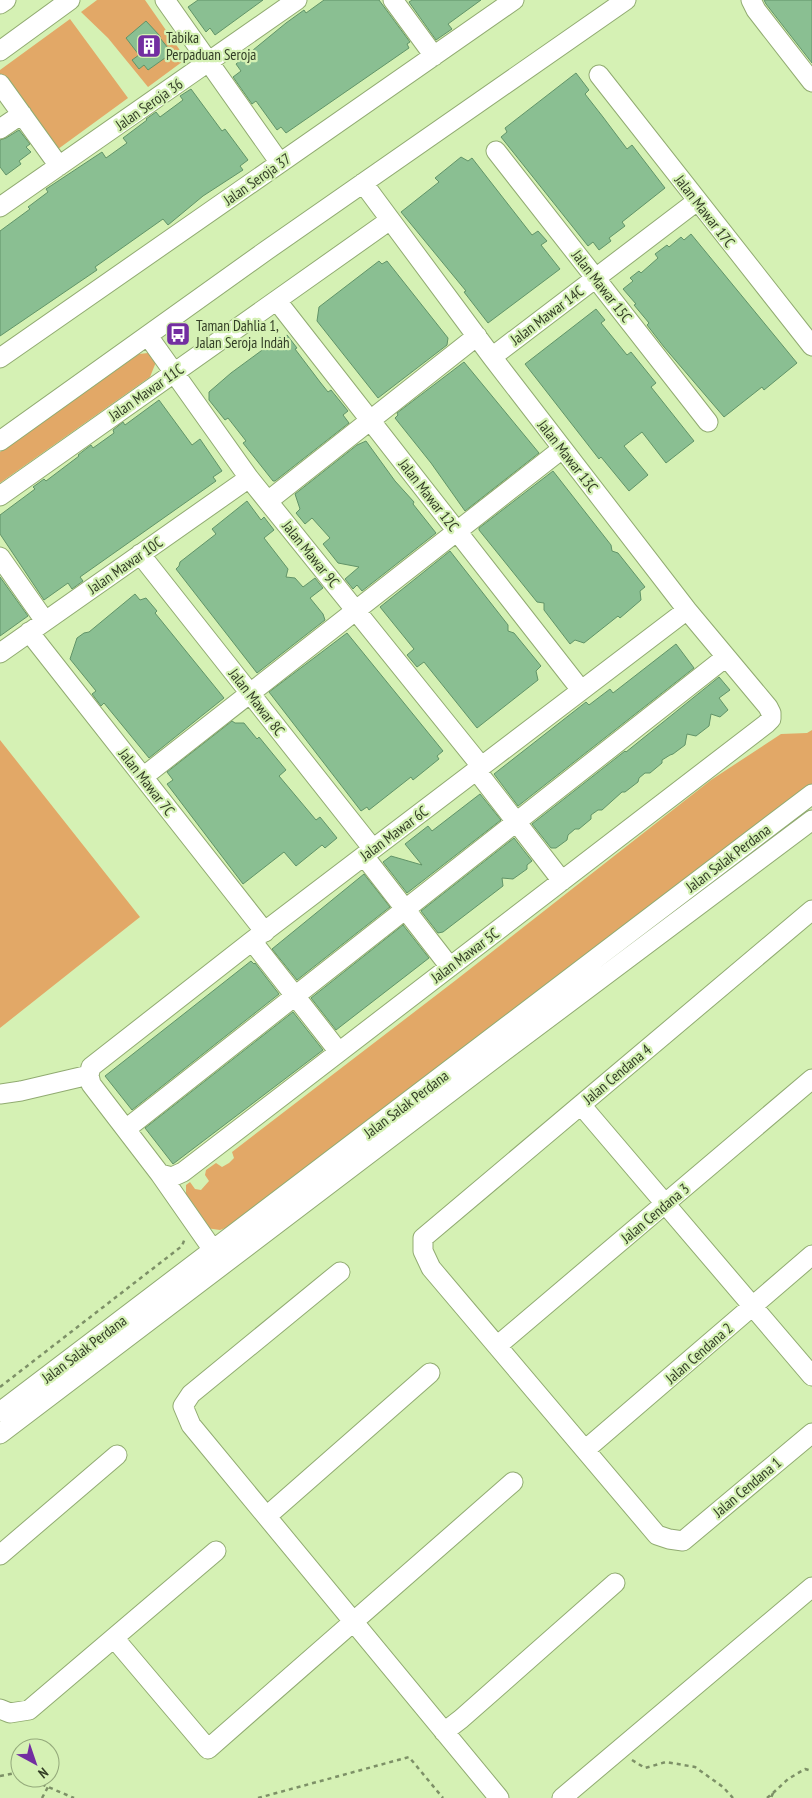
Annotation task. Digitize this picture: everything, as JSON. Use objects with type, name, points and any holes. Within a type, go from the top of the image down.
[{"type":"street","points":[[0,4],[6,0]]},
{"type":"street","points":[[0,51],[70,0]]},
{"type":"street","name":"Jalan Seroja 36","points":[[0,208],[297,0]]},
{"type":"street","points":[[393,0],[434,56]]},
{"type":"street","name":"Jalan Seroja 37","points":[[0,358],[514,0]]},
{"type":"street","points":[[600,19],[619,0]]},
{"type":"street","points":[[0,441],[363,183],[626,0]]},
{"type":"street","points":[[750,0],[812,82]]},
{"type":"street","points":[[174,3],[210,62],[280,163]]},
{"type":"street","name":"Jalan Mawar 17C","points":[[599,75],[812,346]]},
{"type":"street","points":[[0,84],[59,166]]},
{"type":"street","points":[[0,129],[22,114]]},
{"type":"street","name":"Jalan Mawar 15C","points":[[496,151],[708,422]]},
{"type":"street","name":"Jalan Mawar 13C","points":[[363,183],[562,449],[687,610],[768,708],[771,713],[771,719],[766,724]]},
{"type":"street","name":"Jalan Mawar 14C","points":[[492,357],[697,200]]},
{"type":"street","name":"Jalan Mawar 11C","points":[[0,496],[390,220]]},
{"type":"street","name":"Jalan Mawar 12C","points":[[277,301],[582,690]]},
{"type":"street","name":"Jalan Mawar 9C","points":[[148,336],[249,478],[356,610],[478,768],[516,822],[562,881]]},
{"type":"street","points":[[268,501],[477,336]]},
{"type":"street","points":[[143,777],[562,449]]},
{"type":"street","name":"Jalan Mawar 10C","points":[[0,653],[249,478]]},
{"type":"street","name":"Jalan Mawar 8C","points":[[140,554],[250,693],[368,852],[406,909],[450,966]]},
{"type":"street","points":[[0,557],[45,621]]},
{"type":"street","name":"Jalan Mawar 6C","points":[[89,1075],[92,1067],[103,1057],[368,852],[687,610]]},
{"type":"street","name":"Jalan Mawar 7C","points":[[29,632],[143,777],[259,936],[295,996],[339,1052]]},
{"type":"street","points":[[126,1129],[726,657]]},
{"type":"street","name":"Jalan Mawar 5C","points":[[160,1174],[172,1177],[183,1172],[766,724]]},
{"type":"street","name":"Jalan Salak Perdana","points":[[0,1412],[812,794]]},
{"type":"street","name":"Jalan Salak Perdana","points":[[0,1434],[812,820]]},
{"type":"street","name":"Jalan Cendana 4","points":[[497,1346],[431,1268],[423,1251],[423,1238],[812,910]]},
{"type":"street","points":[[0,1094],[89,1075],[91,1084],[160,1174],[224,1265]]},
{"type":"street","name":"Jalan Cendana 3","points":[[497,1346],[812,1079]]},
{"type":"street","points":[[581,1105],[812,1376]]},
{"type":"street","name":"Jalan Cendana 2","points":[[585,1450],[812,1255]]},
{"type":"street","points":[[340,1272],[191,1394],[183,1406],[191,1425],[499,1798]]},
{"type":"street","points":[[497,1346],[585,1450]]},
{"type":"street","points":[[266,1516],[430,1373]]},
{"type":"street","name":"Jalan Cendana 1","points":[[585,1450],[657,1535],[683,1541],[812,1433]]},
{"type":"street","points":[[0,1555],[117,1455]]},
{"type":"street","points":[[114,1638],[208,1749],[514,1482]]},
{"type":"street","points":[[0,1709],[10,1713],[29,1710],[216,1551]]},
{"type":"street","points":[[444,1732],[615,1583]]},
{"type":"street","points":[[562,1798],[812,1587]]},
{"type":"path","points":[[0,1387],[182,1246],[190,1216]]},
{"type":"path","points":[[621,1748],[633,1761],[645,1768],[666,1762],[695,1767],[723,1787],[733,1798]]},
{"type":"path","points":[[258,1798],[409,1757],[443,1798]]},
{"type":"path","points":[[767,1798],[788,1780],[806,1770],[812,1772]]},
{"type":"path","points":[[50,1788],[74,1798]]},
{"type":"path","points":[[771,1798],[773,1793]]},
{"type":"shaded area","points":[[97,0],[145,0],[186,59],[148,87],[108,38],[81,12]]},
{"type":"shaded area","points":[[70,19],[128,98],[54,152],[0,78],[0,70]]},
{"type":"shaded area","points":[[148,353],[156,362],[150,377],[0,483],[0,452],[139,354]]},
{"type":"shaded area","points":[[812,730],[812,785],[228,1227],[220,1230],[206,1228],[186,1196],[186,1185],[190,1182],[195,1189],[201,1190],[209,1181],[205,1175],[206,1170],[216,1163],[222,1167],[229,1163],[234,1158],[232,1152],[456,980],[711,780],[781,734],[807,733]]},
{"type":"shaded area","points":[[0,740],[140,917],[0,1028]]},
{"type":"building","points":[[198,0],[263,0],[215,35],[210,28],[206,32],[188,7]]},
{"type":"building","points":[[324,0],[379,0],[410,42],[407,44],[409,48],[286,133],[281,127],[277,130],[256,101],[252,104],[233,77],[241,71],[236,64],[286,23],[304,10],[306,13]]},
{"type":"building","points":[[412,0],[481,0],[448,24],[452,29],[436,40],[409,2]]},
{"type":"building","points":[[764,0],[812,0],[812,63],[766,4]]},
{"type":"building","name":"Tabika Perpaduan Seroja","points":[[146,21],[172,53],[148,70],[144,65],[139,69],[132,60],[139,55],[126,38]]},
{"type":"building","points":[[576,73],[589,90],[585,94],[627,149],[632,145],[665,188],[622,222],[625,226],[609,238],[611,241],[599,250],[593,242],[588,246],[501,137],[507,132],[505,128]]},
{"type":"building","points":[[191,89],[222,131],[225,129],[248,160],[240,166],[243,170],[203,196],[168,225],[163,219],[95,267],[97,270],[0,336],[0,231],[30,209],[28,207],[48,192],[46,189],[102,152],[106,158],[127,143],[123,138],[146,119],[156,112],[160,117],[183,100],[180,96]]},
{"type":"building","points":[[19,130],[30,144],[26,147],[31,152],[19,161],[21,164],[6,175],[0,167],[0,140]]},
{"type":"building","points":[[461,157],[468,161],[472,158],[532,235],[538,231],[547,241],[541,245],[560,269],[488,323],[464,292],[466,291],[401,212],[439,182],[435,178]]},
{"type":"building","points":[[691,234],[797,363],[764,390],[762,387],[724,417],[664,347],[647,325],[649,323],[634,305],[636,304],[623,289],[633,281],[630,278],[639,271],[641,273],[658,258],[655,254],[667,245],[669,247],[681,237],[684,240]]},
{"type":"building","points":[[379,261],[382,264],[387,261],[448,338],[447,345],[378,398],[317,321],[319,307]]},
{"type":"building","points":[[596,309],[605,320],[601,323],[627,355],[631,352],[656,383],[651,387],[694,441],[666,463],[642,432],[624,446],[648,475],[629,491],[601,457],[599,459],[525,364]]},
{"type":"building","points":[[287,335],[297,348],[295,349],[328,392],[331,390],[348,411],[343,415],[349,423],[273,481],[243,443],[246,441],[228,418],[225,420],[209,400],[209,392],[231,373],[280,337],[282,339]]},
{"type":"building","points":[[464,362],[539,453],[465,511],[431,463],[395,418],[398,415],[397,413]]},
{"type":"building","points":[[159,400],[192,445],[200,439],[222,471],[213,477],[216,481],[80,577],[83,581],[72,589],[68,583],[44,600],[0,534],[0,515],[35,489],[33,487],[44,479],[46,481],[91,445],[93,448],[114,433],[113,430],[123,422],[125,425]]},
{"type":"building","points":[[366,441],[436,533],[362,591],[357,585],[353,589],[345,579],[359,567],[338,563],[323,544],[330,538],[312,518],[305,524],[296,513],[300,509],[295,494],[357,445]]},
{"type":"building","points":[[553,471],[611,545],[612,551],[618,553],[645,587],[640,591],[641,600],[620,618],[618,616],[584,643],[575,640],[570,644],[544,610],[544,603],[537,602],[479,530],[479,528]]},
{"type":"building","points":[[247,501],[261,520],[264,517],[274,530],[264,538],[288,569],[286,577],[295,578],[303,587],[315,578],[323,588],[310,598],[323,614],[325,620],[257,673],[176,569],[180,562],[216,534],[212,529]]},
{"type":"building","points":[[450,551],[508,625],[508,631],[514,633],[541,666],[536,671],[538,680],[477,728],[424,662],[417,667],[407,655],[414,649],[380,607]]},
{"type":"building","points":[[0,577],[28,616],[0,636]]},
{"type":"building","points":[[135,594],[140,600],[146,598],[157,611],[155,613],[224,698],[149,758],[104,703],[101,706],[92,694],[96,691],[70,659],[77,638],[89,632]]},
{"type":"building","points":[[347,633],[443,751],[437,756],[439,759],[413,780],[411,777],[369,810],[367,807],[361,811],[269,692]]},
{"type":"building","points":[[676,644],[694,668],[518,806],[494,774],[586,702],[589,705],[610,689],[613,693]]},
{"type":"building","points":[[719,677],[730,690],[719,698],[728,710],[720,717],[711,714],[709,726],[696,736],[687,734],[685,745],[662,760],[662,763],[650,773],[645,773],[639,778],[638,782],[625,792],[622,792],[602,810],[598,810],[591,815],[591,819],[568,835],[567,840],[556,848],[551,848],[532,824]]},
{"type":"building","points":[[232,721],[244,723],[257,739],[259,737],[286,770],[279,776],[316,820],[320,817],[337,838],[325,848],[322,845],[296,866],[284,852],[243,884],[167,784],[173,780],[167,772]]},
{"type":"building","points":[[480,794],[501,820],[407,893],[383,862],[391,856],[422,865],[405,844],[428,826],[432,831]]},
{"type":"building","points":[[514,838],[532,861],[527,865],[527,869],[513,879],[502,878],[503,886],[443,932],[438,933],[421,911]]},
{"type":"building","points":[[364,874],[390,907],[297,980],[272,949]]},
{"type":"building","points":[[403,925],[429,958],[336,1030],[311,998]]},
{"type":"building","points":[[251,961],[255,963],[279,994],[132,1110],[105,1076]]},
{"type":"building","points":[[293,1012],[323,1050],[173,1164],[145,1128]]},
{"type":"place","name":"Tabika Perpaduan Seroja","points":[[149,46]]},
{"type":"place","name":"Taman Dahlia 1, Jalan Seroja Indah","points":[[178,334]]}]
